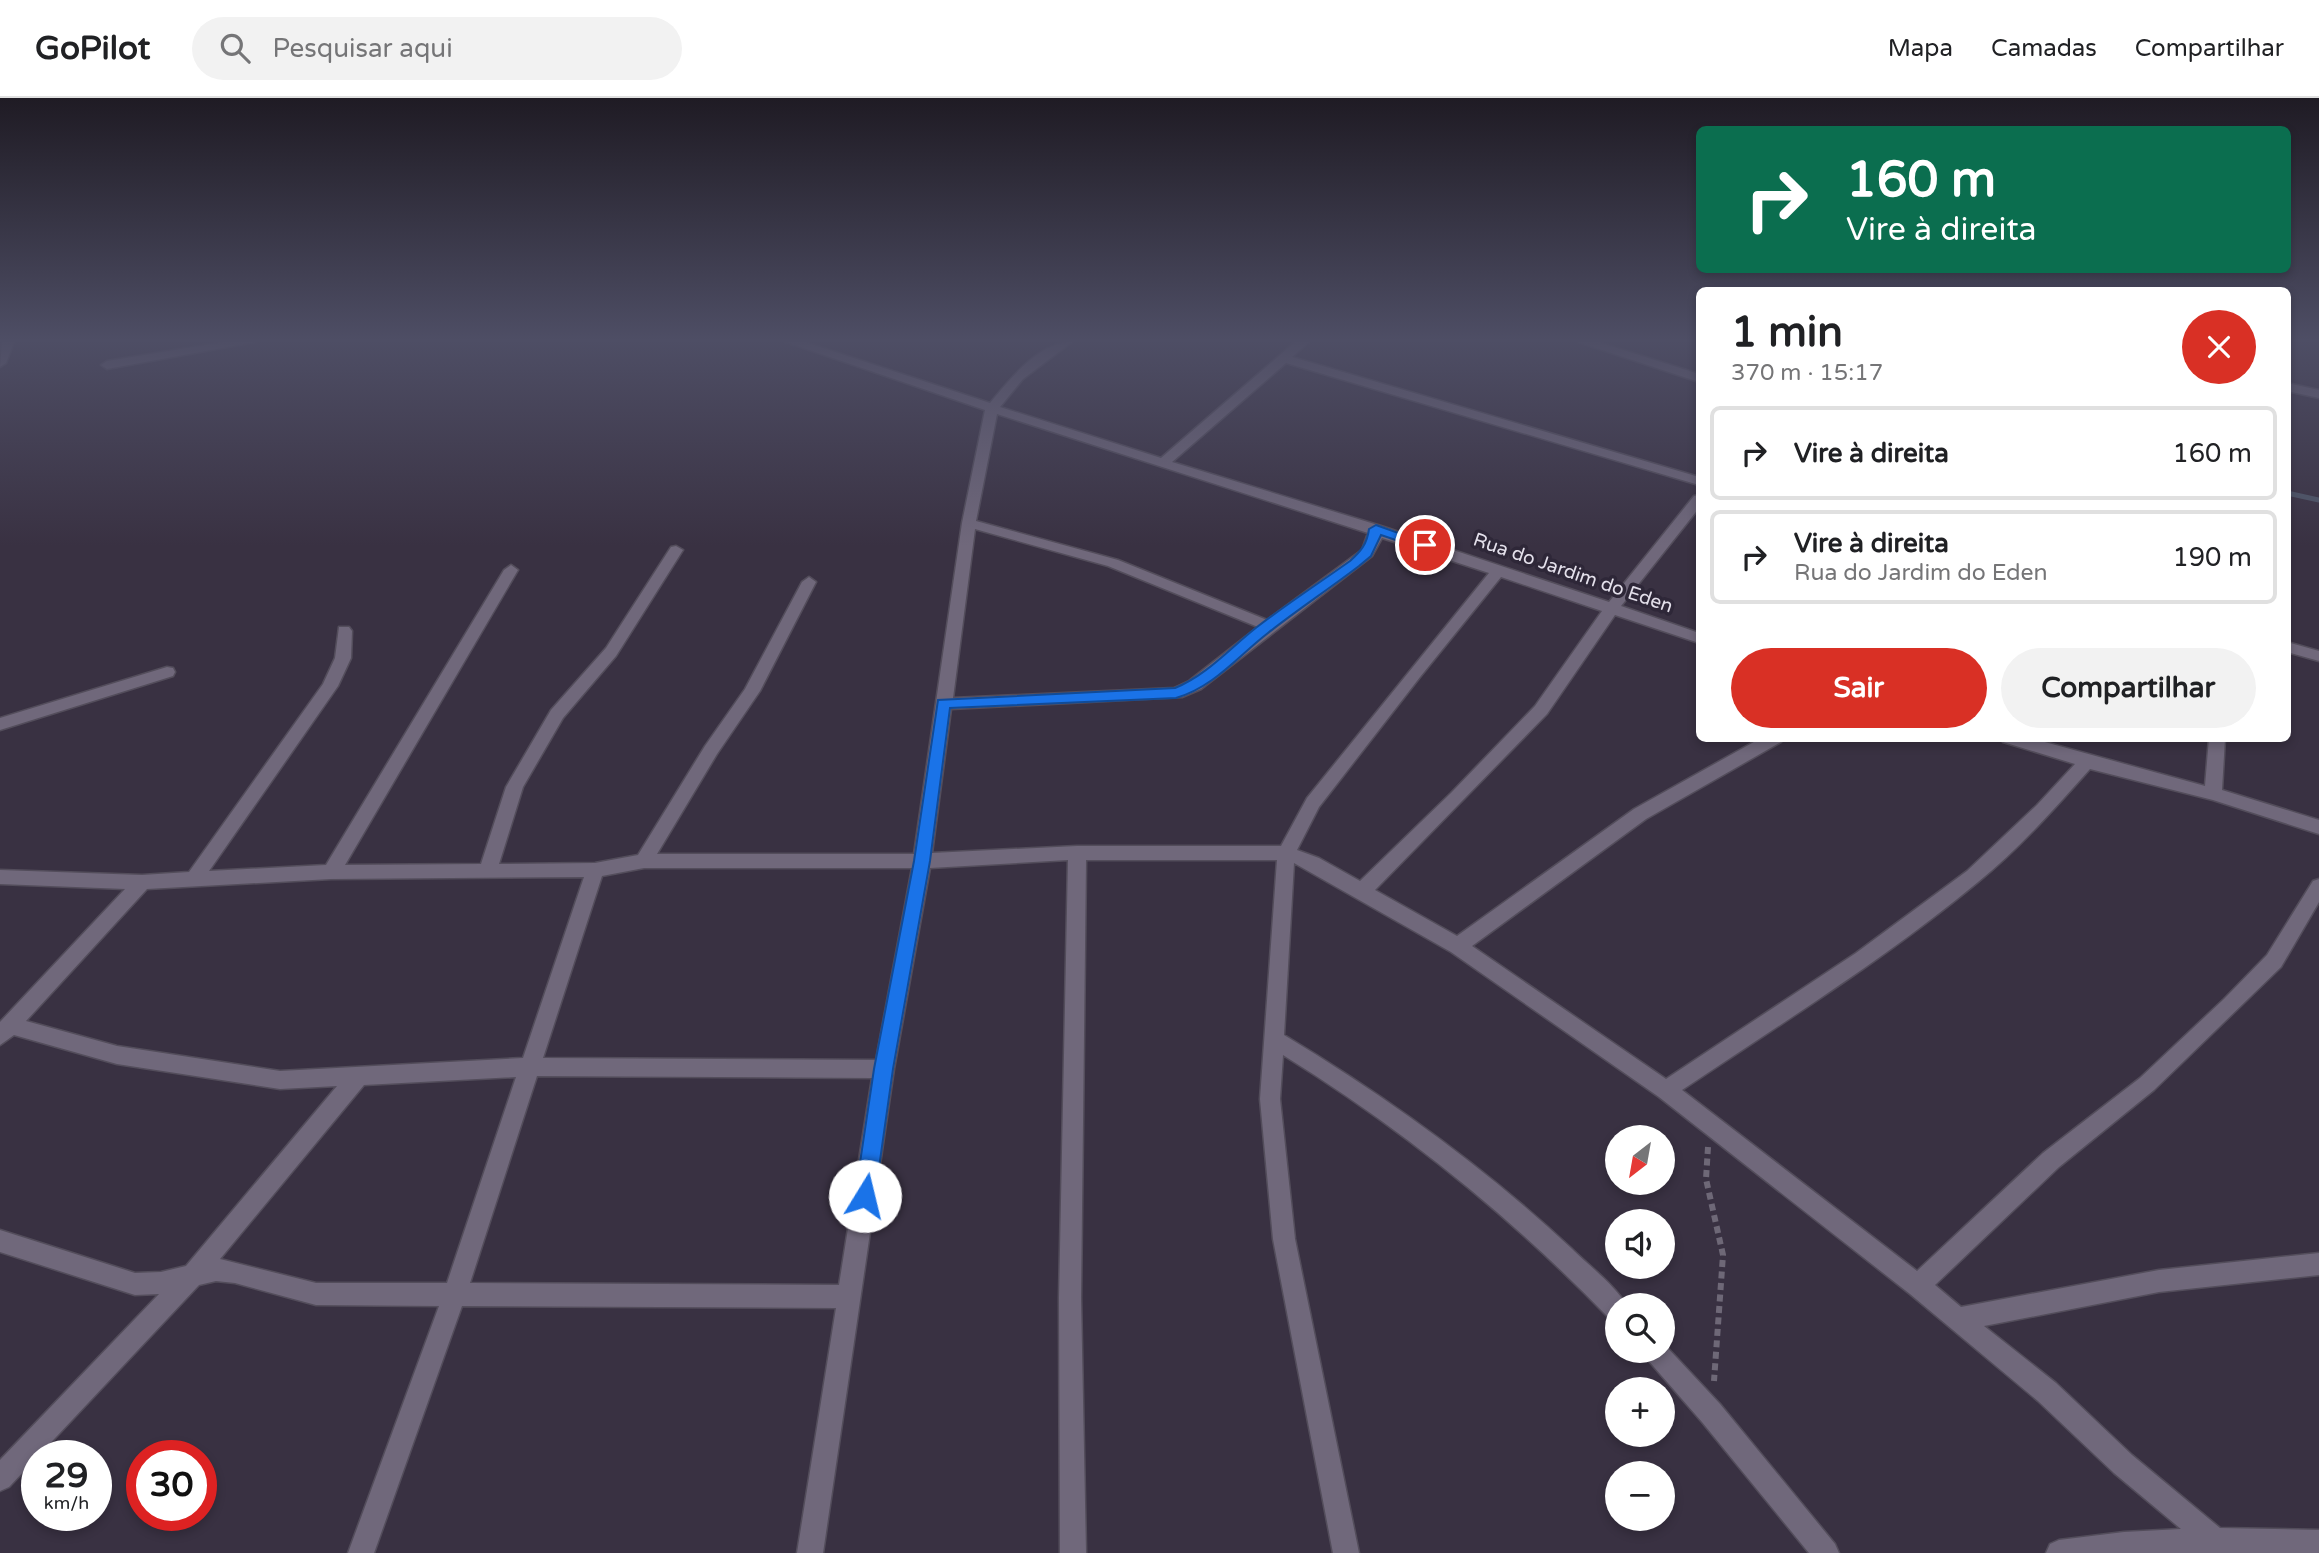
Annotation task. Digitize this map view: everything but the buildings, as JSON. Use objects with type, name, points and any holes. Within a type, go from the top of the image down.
[{"type":"street","name":"Rua do Jardim do Eden","points":[[991,410],[1376,529],[1696,637]]},
{"type":"street","points":[[810,1553],[884,1069],[922,861],[969,523],[991,410]]},
{"type":"street","points":[[1163,463],[1225,410]]},
{"type":"street","points":[[1458,410],[1696,480]]},
{"type":"street","points":[[1363,890],[1457,798],[1541,710],[1612,608],[1696,503]]},
{"type":"street","points":[[969,523],[1113,563],[1269,626]]},
{"type":"street","points":[[943,704],[1176,693],[1195,685],[1367,553],[1374,541],[1376,529]]},
{"type":"street","points":[[488,871],[515,787],[557,714],[611,652],[676,550]]},
{"type":"street","points":[[331,872],[511,570]]},
{"type":"street","points":[[1346,1553],[1284,1239],[1270,1099],[1286,853],[1313,803],[1414,673],[1499,570]]},
{"type":"street","points":[[644,861],[711,750],[752,691],[809,582]]},
{"type":"street","points":[[195,878],[262,779],[330,686],[343,657],[344,631]]},
{"type":"street","points":[[2291,648],[2319,656]]},
{"type":"street","points":[[0,724],[167,672]]},
{"type":"street","points":[[1458,946],[1640,814],[1767,742]]},
{"type":"street","points":[[2022,742],[2087,762],[2213,794],[2319,827]]},
{"type":"street","points":[[2213,794],[2217,742]]},
{"type":"street","points":[[1666,1090],[1863,959],[1973,876],[2043,810],[2087,762]]},
{"type":"street","points":[[1073,1553],[1070,1298],[1077,853]]},
{"type":"street","points":[[0,877],[142,882],[331,872],[594,870],[644,861],[922,861],[1077,853],[1286,853],[1313,863],[1363,890],[1458,946],[1666,1090],[1709,1126],[1919,1286],[2047,1392],[2123,1464],[2213,1539]]},
{"type":"street","points":[[361,1553],[455,1293],[594,870]]},
{"type":"street","points":[[6,1031],[142,882]]},
{"type":"street","points":[[1919,1286],[2051,1160],[2147,1084],[2231,1005],[2274,961],[2319,886]]},
{"type":"street","points":[[6,1031],[117,1055],[280,1080],[528,1067],[884,1069]]},
{"type":"street","points":[[1275,1041],[1343,1080],[1520,1214],[1605,1298]]},
{"type":"street","points":[[0,1478],[192,1275],[359,1075]]},
{"type":"street","points":[[0,1241],[135,1284],[161,1283],[216,1270],[235,1272],[316,1294],[850,1297]]},
{"type":"street","points":[[1958,1319],[2160,1282],[2319,1264]]},
{"type":"street","points":[[1666,1363],[1711,1413],[1826,1553]]},
{"type":"street","points":[[2059,1553],[2116,1543],[2213,1539],[2319,1543]]},
{"type":"path","points":[[1709,1126],[1706,1179],[1723,1255],[1711,1413]]},
{"type":"waterway","points":[[2291,494],[2319,500]]},
{"type":"route","points":[[865,1196],[884,1069],[922,861],[943,704],[1176,693],[1195,685],[1239,652],[1260,632],[1354,564],[1367,553],[1374,541],[1376,529],[1425,545]]}]
